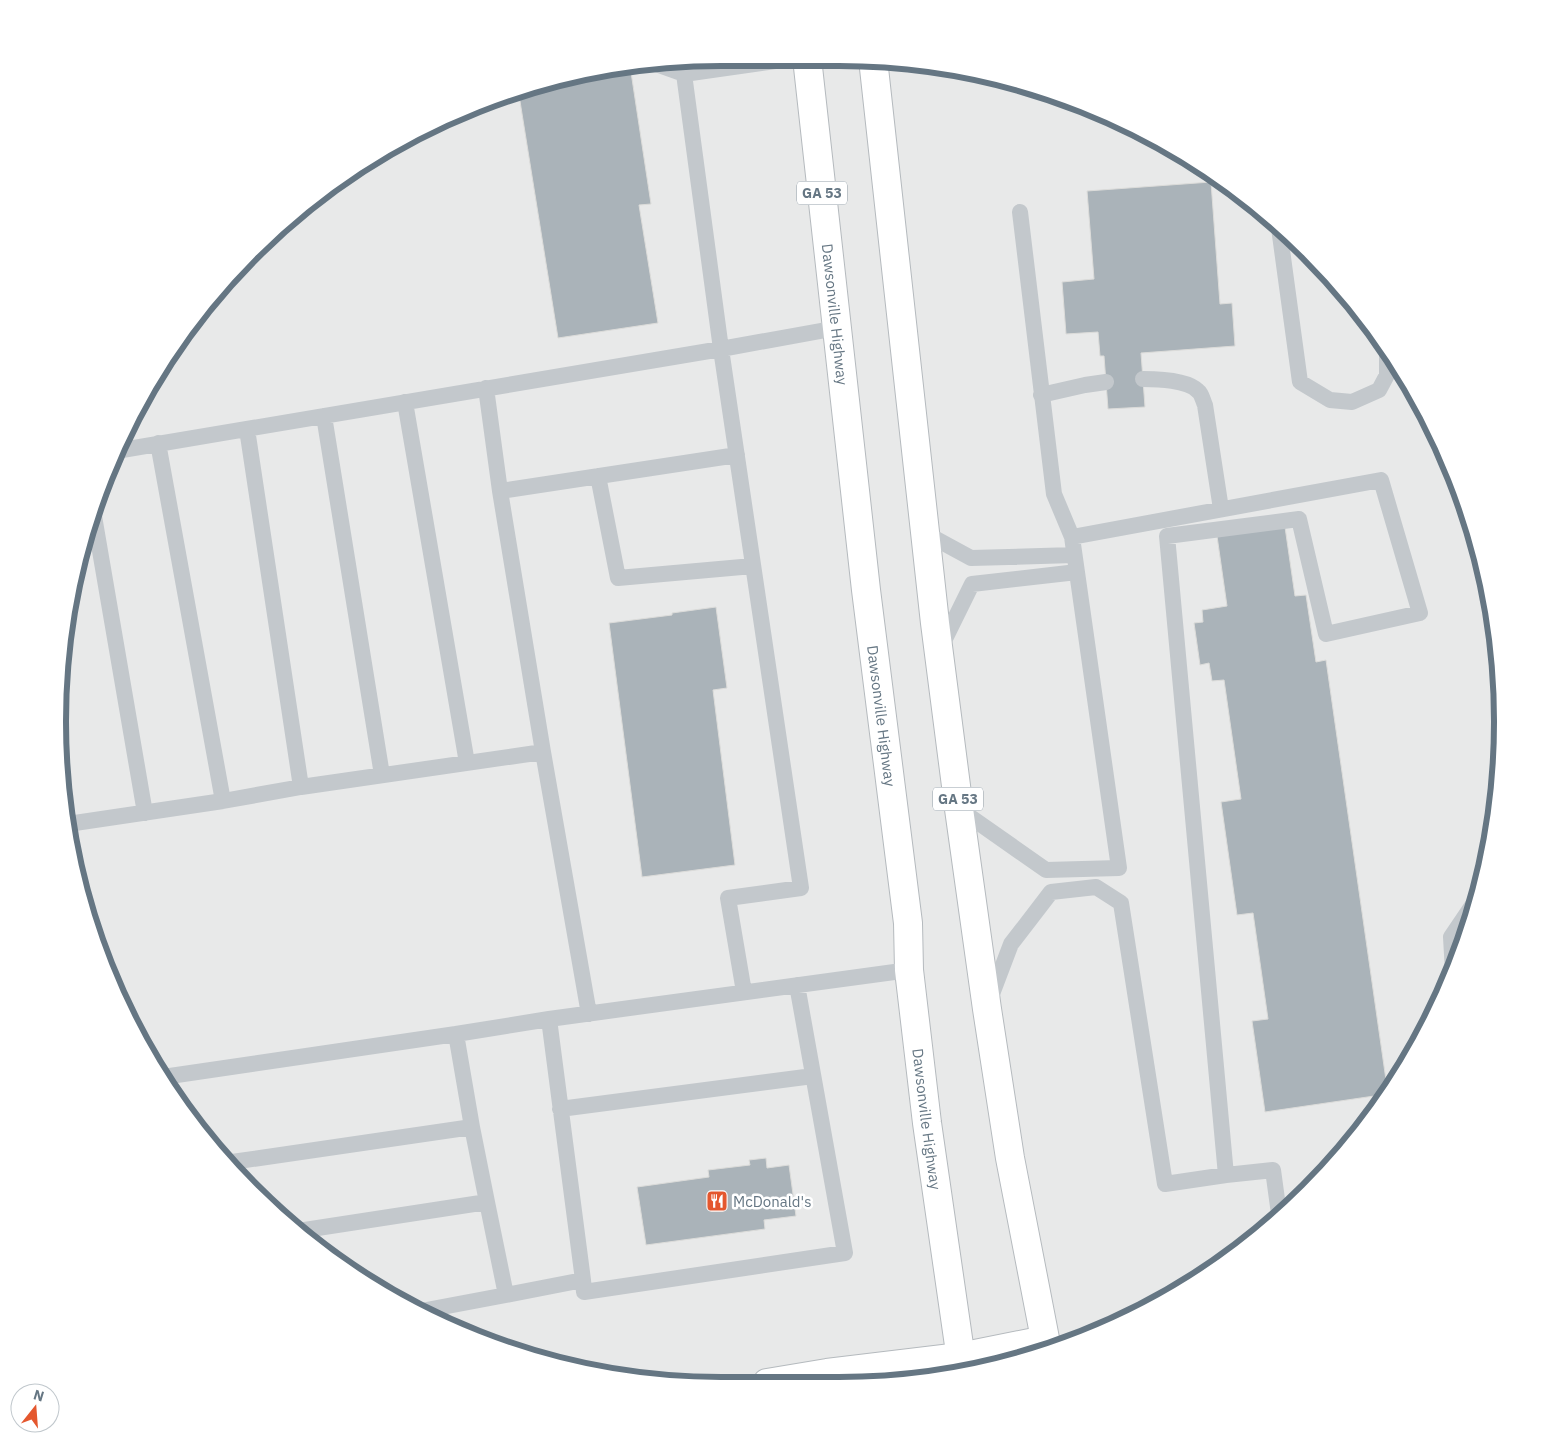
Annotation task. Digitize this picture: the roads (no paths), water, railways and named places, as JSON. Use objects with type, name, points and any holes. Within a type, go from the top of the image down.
[{"type":"main road","name":"Dawsonville Highway","points":[[808,66],[866,590],[908,923],[909,970],[927,1123],[961,1365]]},
{"type":"main road","name":"GA 53","points":[[874,68],[938,653],[986,1009],[1010,1158],[1046,1343]]},
{"type":"main road","points":[[963,1364],[1009,1354]]},
{"type":"main road","points":[[805,1377],[827,1373],[959,1365]]},
{"type":"lane","points":[[670,69],[684,74],[740,66]]},
{"type":"lane","points":[[684,74],[721,349],[801,888],[728,898],[744,992]]},
{"type":"lane","points":[[959,809],[1046,870],[1119,868],[1072,537],[1054,494],[1020,212]]},
{"type":"lane","points":[[1280,238],[1300,382],[1330,400],[1352,402],[1379,390],[1387,375],[1387,363]]},
{"type":"lane","points":[[126,449],[837,328]]},
{"type":"lane","points":[[1143,379],[1162,379],[1176,382],[1194,387],[1200,392],[1205,406],[1221,509]]},
{"type":"lane","points":[[1041,395],[1106,382]]},
{"type":"lane","points":[[486,388],[500,491],[589,1014]]},
{"type":"lane","points":[[406,402],[467,763]]},
{"type":"lane","points":[[324,416],[382,775]]},
{"type":"lane","points":[[247,428],[302,787]]},
{"type":"lane","points":[[158,444],[223,801]]},
{"type":"lane","points":[[500,491],[737,455]]},
{"type":"lane","points":[[598,476],[618,578],[753,566]]},
{"type":"lane","points":[[1072,537],[1381,480],[1420,613],[1326,634],[1299,519],[1167,536],[1226,1175]]},
{"type":"lane","points":[[96,528],[144,812]]},
{"type":"lane","points":[[925,533],[970,558],[1074,555]]},
{"type":"lane","points":[[938,653],[972,584],[1077,572]]},
{"type":"lane","points":[[75,823],[543,752]]},
{"type":"lane","points":[[986,1009],[1011,944],[1051,892],[1096,887],[1121,902],[1165,1184],[1273,1170],[1279,1207]]},
{"type":"lane","points":[[171,1077],[549,1019],[909,970]]},
{"type":"lane","points":[[549,1019],[584,1292],[845,1253],[797,986]]},
{"type":"lane","points":[[456,1034],[472,1127],[506,1295]]},
{"type":"lane","points":[[560,1109],[813,1076]]},
{"type":"lane","points":[[236,1161],[472,1127]]},
{"type":"lane","points":[[308,1229],[487,1202]]},
{"type":"lane","points":[[432,1309],[583,1280]]},
{"type":"place","name":"McDonald's","points":[[717,1201]]}]
